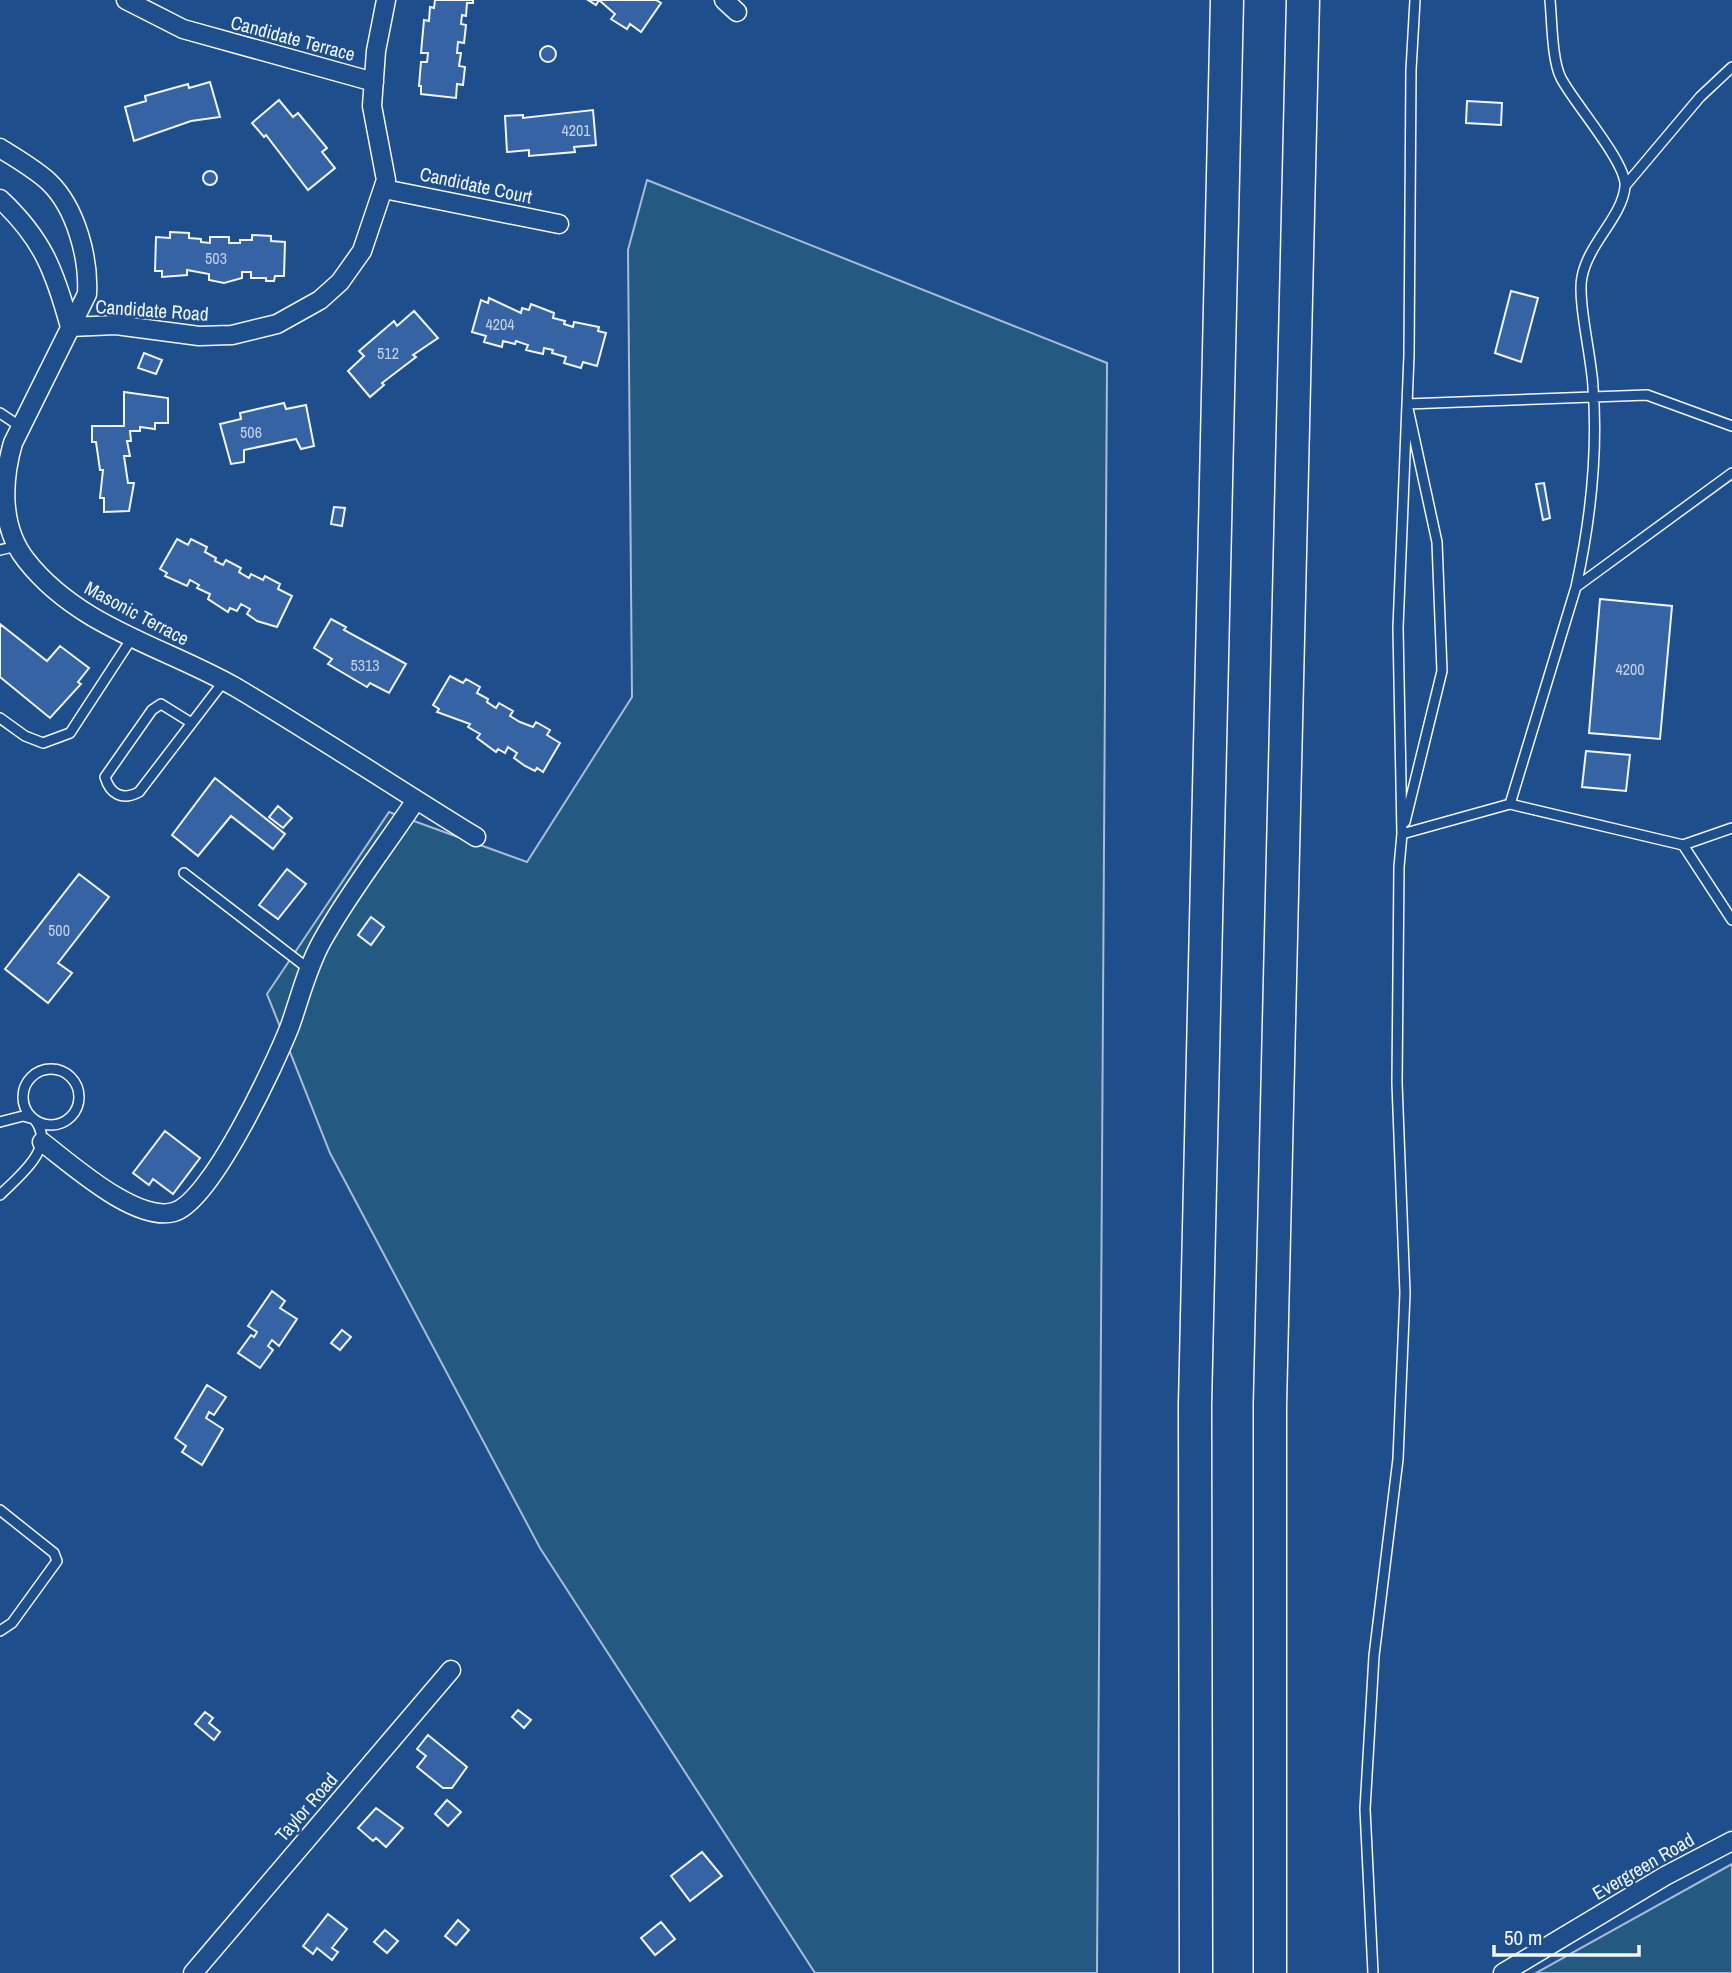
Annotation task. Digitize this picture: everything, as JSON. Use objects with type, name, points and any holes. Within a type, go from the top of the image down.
[{"type":"highway","points":[[1196,1973],[1195,1405],[1227,0]]},
{"type":"highway","points":[[1270,1973],[1270,1405],[1303,0]]},
{"type":"street","name":"Candidate Terrace","points":[[126,0],[183,29],[374,82]]},
{"type":"street","name":"Candidate Road","points":[[70,327],[116,325],[199,337],[232,335],[277,324],[320,300],[354,264],[362,251],[386,180],[372,106],[376,51],[386,0]]},
{"type":"street","name":"Masonic Terrace","points":[[0,148],[51,184],[69,214],[83,250],[88,282],[87,294],[21,427],[8,461],[5,490],[9,548],[57,591],[96,619],[224,681],[476,837]]},
{"type":"street","name":"Candidate Court","points":[[384,189],[559,224]]},
{"type":"street","points":[[0,199],[23,220],[45,253],[57,279],[70,327]]},
{"type":"street","points":[[42,1142],[134,1206],[160,1214],[183,1209],[193,1202],[209,1182],[236,1136],[289,1028],[321,943],[355,888],[416,800]]},
{"type":"street","name":"Taylor Road","points":[[194,1973],[451,1670]]},
{"type":"street","name":"Evergreen Road","points":[[1503,1973],[1665,1875],[1732,1841]]},
{"type":"lane","points":[[1373,1973],[1365,1809],[1374,1656],[1398,1459],[1405,1293],[1396,1083],[1399,867],[1402,834],[1398,628],[1407,404],[1411,70],[1415,0]]},
{"type":"lane","points":[[1549,0],[1560,76],[1620,167],[1625,186]]},
{"type":"lane","points":[[1510,804],[1576,587],[1583,554],[1593,460],[1594,397],[1581,278],[1592,246],[1607,229],[1625,186],[1700,97],[1732,67]]},
{"type":"lane","points":[[1407,404],[1647,395],[1732,426]]},
{"type":"lane","points":[[1402,834],[1442,671],[1437,542],[1407,404]]},
{"type":"lane","points":[[0,413],[21,427]]},
{"type":"lane","points":[[1576,587],[1732,473]]},
{"type":"lane","points":[[0,718],[25,736],[43,743],[69,733],[132,638]]},
{"type":"lane","points":[[190,722],[166,705],[161,704],[152,710],[105,777],[108,788],[119,797],[130,797],[139,792],[224,681]]},
{"type":"lane","points":[[1402,834],[1510,804],[1683,845],[1732,828]]},
{"type":"lane","points":[[1683,845],[1732,920]]},
{"type":"lane","points":[[184,873],[310,970]]},
{"type":"lane","points":[[0,1122],[23,1116],[34,1119],[51,1125],[59,1124],[74,1114],[80,1098],[78,1089],[69,1075],[52,1069],[36,1074],[29,1080],[23,1096],[24,1105],[34,1119],[40,1126],[41,1150],[0,1195]]},
{"type":"lane","points":[[0,1510],[54,1553],[57,1561],[12,1623],[0,1631]]},
{"type":"shaded area","points":[[647,180],[1107,363],[1097,1973],[815,1973],[540,1548],[330,1153],[267,994],[389,812],[527,862],[632,697],[628,250]]},
{"type":"shaded area","points":[[1732,1864],[1732,1973],[1536,1973]]},
{"type":"building","points":[[435,0],[473,0],[473,3],[467,3],[466,16],[462,15],[461,24],[466,25],[464,43],[458,42],[457,53],[461,53],[459,66],[465,67],[463,85],[457,84],[456,98],[421,94],[419,86],[421,62],[427,62],[428,53],[421,53],[424,20],[429,21],[430,7],[434,8]]},
{"type":"building","points":[[599,0],[656,0],[661,3],[641,32],[630,24],[627,29],[611,19],[615,14]]},
{"type":"building","points":[[548,46],[556,54],[548,62],[540,54]]},
{"type":"building","points":[[210,82],[220,117],[191,121],[134,141],[125,107],[146,101],[145,96],[188,84],[189,88]]},
{"type":"building","points":[[279,100],[293,117],[298,113],[327,148],[322,152],[335,168],[308,190],[266,135],[264,137],[252,123]]},
{"type":"building","points":[[1467,101],[1502,103],[1501,125],[1466,123]]},
{"type":"building","points":[[593,110],[596,145],[574,147],[575,152],[529,156],[529,150],[507,152],[505,116],[523,115],[523,118]]},
{"type":"building","points":[[210,171],[215,173],[215,183],[210,185],[205,183],[203,178],[205,173]]},
{"type":"building","points":[[170,232],[189,233],[189,238],[210,243],[210,237],[229,237],[229,243],[240,243],[240,240],[252,240],[252,235],[271,236],[271,241],[285,242],[284,276],[275,276],[274,281],[266,281],[266,278],[251,278],[251,272],[242,272],[242,278],[224,283],[209,280],[209,274],[187,270],[187,275],[162,277],[162,271],[155,271],[156,237],[170,238]]},
{"type":"building","points":[[1511,291],[1538,298],[1521,362],[1495,353]]},
{"type":"building","points":[[489,298],[521,313],[522,308],[529,310],[531,304],[554,313],[553,318],[565,321],[564,324],[573,327],[574,322],[599,327],[598,331],[606,333],[597,366],[583,362],[581,368],[564,363],[566,357],[552,353],[553,350],[544,348],[543,354],[526,350],[528,345],[516,341],[515,344],[503,341],[502,347],[484,342],[486,336],[472,332],[481,300],[488,303]]},
{"type":"building","points":[[414,311],[438,338],[413,355],[416,357],[382,383],[384,385],[370,397],[348,371],[364,356],[359,351],[394,321],[397,326]]},
{"type":"building","points":[[144,353],[162,360],[156,374],[138,368]]},
{"type":"building","points":[[124,392],[168,398],[168,423],[155,423],[155,429],[140,427],[140,431],[130,431],[131,441],[127,441],[130,456],[124,456],[128,483],[134,483],[129,511],[104,512],[104,498],[100,498],[103,470],[100,470],[96,442],[92,442],[92,426],[124,426]]},
{"type":"building","points":[[284,403],[286,409],[306,405],[314,446],[301,449],[296,439],[244,450],[244,462],[231,464],[220,424],[241,419],[240,413]]},
{"type":"building","points":[[1544,483],[1550,518],[1543,520],[1536,484]]},
{"type":"building","points":[[334,507],[345,508],[342,526],[331,524]]},
{"type":"building","points":[[177,539],[188,545],[191,539],[207,547],[205,552],[216,558],[215,561],[223,565],[226,560],[241,568],[239,572],[249,578],[251,574],[263,580],[265,576],[280,584],[278,589],[292,596],[277,627],[257,621],[247,614],[250,609],[241,604],[237,611],[230,608],[228,612],[208,599],[210,594],[197,588],[199,585],[190,580],[187,586],[165,576],[167,573],[160,569]]},
{"type":"building","points":[[1600,599],[1672,606],[1660,739],[1589,733]]},
{"type":"building","points":[[331,619],[346,627],[344,630],[406,664],[389,693],[370,683],[367,687],[328,664],[332,659],[314,648]]},
{"type":"building","points":[[0,624],[47,661],[60,646],[89,668],[78,682],[81,684],[50,718],[0,677]]},
{"type":"building","points":[[450,676],[463,683],[466,679],[480,687],[477,693],[488,699],[487,702],[496,708],[499,703],[513,711],[510,716],[520,722],[533,727],[536,722],[550,730],[547,735],[560,743],[543,772],[525,766],[514,758],[517,753],[508,747],[505,753],[498,749],[496,752],[477,738],[480,734],[468,727],[470,724],[437,712],[439,709],[433,705]]},
{"type":"building","points":[[1586,751],[1630,755],[1626,791],[1582,787]]},
{"type":"building","points":[[215,778],[285,834],[273,849],[231,816],[198,856],[172,835]]},
{"type":"building","points":[[278,806],[292,818],[283,828],[269,817]]},
{"type":"building","points":[[287,869],[306,884],[278,919],[259,905]]},
{"type":"building","points":[[79,874],[109,897],[58,963],[72,973],[48,1003],[5,969]]},
{"type":"building","points":[[371,917],[384,927],[371,945],[358,935]]},
{"type":"building","points":[[165,1131],[200,1158],[173,1194],[153,1179],[149,1185],[133,1173]]},
{"type":"building","points":[[272,1291],[285,1301],[280,1308],[297,1319],[279,1346],[272,1340],[268,1346],[273,1350],[260,1368],[238,1353],[251,1335],[254,1337],[257,1332],[248,1326]]},
{"type":"building","points":[[342,1330],[351,1337],[340,1350],[331,1343]]},
{"type":"building","points":[[207,1385],[226,1397],[214,1415],[209,1412],[206,1418],[223,1429],[202,1465],[182,1452],[186,1446],[175,1438]]},
{"type":"building","points":[[518,1710],[531,1720],[524,1728],[512,1717]]},
{"type":"building","points":[[205,1712],[213,1718],[209,1723],[220,1732],[214,1740],[195,1724]]},
{"type":"building","points":[[428,1735],[467,1767],[452,1788],[443,1788],[417,1767],[426,1756],[417,1749]]},
{"type":"building","points":[[447,1800],[461,1812],[448,1826],[435,1814]]},
{"type":"building","points":[[376,1808],[403,1828],[386,1847],[376,1838],[373,1841],[358,1828]]},
{"type":"building","points":[[702,1852],[722,1876],[690,1901],[671,1876]]},
{"type":"building","points":[[328,1914],[347,1929],[332,1948],[338,1952],[332,1960],[317,1948],[313,1954],[303,1946]]},
{"type":"building","points":[[458,1920],[469,1930],[456,1945],[445,1936]]},
{"type":"building","points":[[661,1922],[675,1939],[655,1955],[641,1938]]},
{"type":"building","points":[[385,1930],[398,1941],[387,1953],[374,1942]]}]
